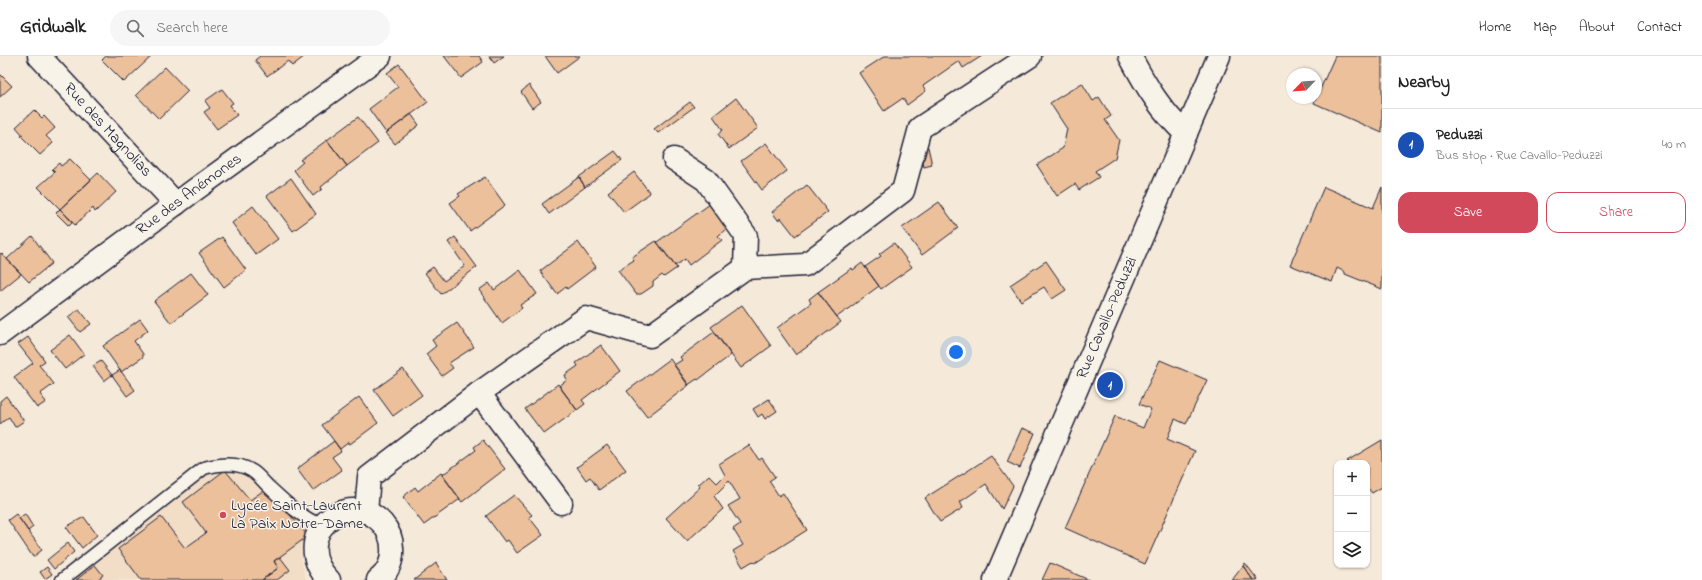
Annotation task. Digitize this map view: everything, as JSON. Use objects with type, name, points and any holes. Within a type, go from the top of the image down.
[{"type":"street","name":"Rue des Magnolias","points":[[39,56],[176,204]]},
{"type":"street","name":"Rue des Anémones","points":[[0,334],[380,56]]},
{"type":"street","points":[[366,512],[369,477],[479,393],[586,318],[650,336],[744,268],[805,265],[903,191],[920,128],[1030,56]]},
{"type":"street","points":[[1130,56],[1143,80],[1169,118],[1186,134]]},
{"type":"street","name":"Rue Cavallo-Peduzzi","points":[[995,580],[1219,56]]},
{"type":"street","points":[[674,159],[706,180],[746,236],[744,268]]},
{"type":"street","points":[[479,393],[561,503]]},
{"type":"street","points":[[329,580],[322,573],[316,562],[314,549],[316,537],[322,526],[330,518],[342,512],[354,510],[366,512],[378,519],[387,529],[392,542],[392,555],[388,568],[378,580]]},
{"type":"lane","points":[[62,580],[204,468],[220,464],[239,466],[252,470],[288,506],[310,521],[322,526]]},
{"type":"shaded area","name":"Lycée Saint-Laurent La Paix Notre-Dame","points":[[229,458],[256,466],[294,508],[321,521],[301,558],[306,580],[58,580],[203,463]]},
{"type":"building","points":[[106,56],[152,56],[124,82],[102,60]]},
{"type":"building","points":[[260,56],[305,56],[292,66],[288,61],[267,76],[255,60]]},
{"type":"building","points":[[444,56],[479,56],[483,62],[461,78]]},
{"type":"building","points":[[489,56],[504,56],[494,63]]},
{"type":"building","points":[[545,56],[580,56],[557,73]]},
{"type":"building","points":[[885,56],[982,56],[963,68],[959,61],[923,86],[926,91],[907,105],[903,98],[884,111],[859,73]]},
{"type":"building","points":[[1335,56],[1382,56],[1382,133],[1316,104],[1322,104],[1322,85]]},
{"type":"building","points":[[399,64],[428,102],[386,133],[369,109],[398,87],[387,73]]},
{"type":"building","points":[[165,67],[188,91],[159,119],[136,95]]},
{"type":"building","points":[[0,74],[12,86],[0,97]]},
{"type":"building","points":[[1082,83],[1093,101],[1099,97],[1111,116],[1105,120],[1119,140],[1115,158],[1095,171],[1099,177],[1079,190],[1075,184],[1057,196],[1037,165],[1063,148],[1067,129],[1050,103]]},
{"type":"building","points":[[529,85],[541,102],[532,108],[521,92]]},
{"type":"building","points":[[222,89],[233,103],[230,105],[237,115],[217,129],[204,112],[210,108],[205,101]]},
{"type":"building","points":[[736,98],[758,128],[729,149],[718,134],[723,130],[713,116]]},
{"type":"building","points":[[690,102],[694,107],[658,133],[654,129]]},
{"type":"building","points":[[34,110],[42,118],[44,116],[55,128],[46,136],[53,143],[40,155],[21,136],[23,135],[16,127]]},
{"type":"building","points":[[411,114],[419,125],[395,144],[386,133]]},
{"type":"building","points":[[358,117],[378,143],[347,166],[327,140]]},
{"type":"building","points":[[327,140],[347,166],[321,187],[322,189],[313,196],[294,170],[303,162],[300,160]]},
{"type":"building","points":[[766,143],[787,171],[762,190],[741,161]]},
{"type":"building","points":[[928,147],[932,165],[924,167],[920,149]]},
{"type":"building","points":[[615,151],[622,160],[585,187],[579,177]]},
{"type":"building","points":[[70,159],[91,180],[60,209],[38,187],[55,172],[52,169],[59,163],[61,166]]},
{"type":"building","points":[[634,172],[650,193],[624,212],[608,192]]},
{"type":"building","points":[[98,173],[116,192],[95,212],[93,208],[75,225],[60,209]]},
{"type":"building","points":[[485,177],[505,205],[470,231],[450,203],[460,196],[458,194]]},
{"type":"building","points":[[579,177],[585,187],[549,214],[542,204]]},
{"type":"building","points":[[291,178],[316,214],[293,231],[267,196]]},
{"type":"building","points":[[807,185],[828,212],[795,236],[781,218],[778,220],[772,212]]},
{"type":"building","points":[[1324,187],[1373,208],[1382,187],[1382,289],[1345,274],[1345,272],[1337,268],[1332,282],[1290,265]]},
{"type":"building","points":[[939,202],[958,228],[922,255],[902,228]]},
{"type":"building","points":[[710,204],[727,228],[718,236],[722,240],[689,265],[685,259],[675,266],[657,242]]},
{"type":"building","points":[[253,206],[278,239],[256,255],[232,223]]},
{"type":"building","points":[[60,209],[73,222],[69,226],[56,213]]},
{"type":"building","points":[[32,236],[52,263],[29,282],[7,259]]},
{"type":"building","points":[[222,237],[246,270],[224,287],[199,253]]},
{"type":"building","points":[[455,237],[477,267],[441,294],[425,273],[433,267],[444,281],[465,266],[448,242]]},
{"type":"building","points":[[656,241],[677,268],[664,277],[662,275],[653,282],[653,286],[641,294],[636,294],[618,270],[634,260],[632,257]]},
{"type":"building","points":[[578,242],[596,267],[567,289],[566,287],[557,294],[540,271]]},
{"type":"building","points":[[894,243],[912,267],[881,289],[865,267],[881,256],[879,254]]},
{"type":"building","points":[[1,253],[21,274],[0,291],[0,254]]},
{"type":"building","points":[[1046,261],[1066,290],[1052,299],[1044,287],[1021,301],[1010,285]]},
{"type":"building","points":[[862,263],[879,286],[837,317],[818,292],[852,268],[853,270]]},
{"type":"building","points":[[520,270],[537,294],[520,305],[522,308],[502,323],[479,290],[489,283],[494,290]]},
{"type":"building","points":[[191,273],[208,295],[171,323],[154,301]]},
{"type":"building","points":[[818,292],[841,322],[796,355],[777,328],[811,303],[809,299]]},
{"type":"building","points":[[742,305],[771,346],[741,368],[711,327]]},
{"type":"building","points":[[79,309],[91,324],[80,332],[68,317]]},
{"type":"building","points":[[140,319],[148,330],[134,341],[143,354],[143,357],[121,372],[103,346]]},
{"type":"building","points":[[457,323],[474,347],[449,363],[453,368],[442,376],[426,354],[436,346],[432,340]]},
{"type":"building","points":[[714,332],[731,355],[698,380],[697,379],[688,385],[674,365],[682,360],[680,357]]},
{"type":"building","points":[[70,335],[84,354],[65,369],[50,350]]},
{"type":"building","points":[[28,337],[45,361],[39,365],[54,384],[40,394],[46,402],[37,408],[14,377],[33,363],[18,344]]},
{"type":"building","points":[[601,345],[620,371],[582,400],[585,404],[577,410],[559,386],[567,380],[565,375],[578,366],[576,363]]},
{"type":"building","points":[[670,359],[689,385],[647,417],[627,391]]},
{"type":"building","points":[[1160,360],[1207,380],[1186,424],[1175,419],[1167,439],[1195,451],[1145,564],[1065,528],[1115,416],[1143,428],[1151,409],[1139,404]]},
{"type":"building","points":[[101,361],[112,375],[104,381],[93,366]]},
{"type":"building","points":[[403,369],[422,395],[393,416],[374,390]]},
{"type":"building","points":[[120,370],[135,390],[127,396],[112,375]]},
{"type":"building","points":[[558,384],[577,410],[544,434],[525,409]]},
{"type":"building","points":[[6,396],[24,421],[15,427],[9,417],[0,424],[0,401]]},
{"type":"building","points":[[359,397],[378,423],[350,444],[349,442],[340,449],[322,425]]},
{"type":"building","points":[[769,399],[777,411],[765,419],[762,414],[758,417],[753,409]]},
{"type":"building","points":[[1022,428],[1035,433],[1020,468],[1007,462]]},
{"type":"building","points":[[483,440],[505,469],[462,502],[442,475],[476,450],[474,447]]},
{"type":"building","points":[[1382,440],[1382,487],[1372,493],[1370,491],[1370,460],[1349,460]]},
{"type":"building","points":[[334,441],[341,451],[332,457],[342,470],[313,491],[297,469]]},
{"type":"building","points":[[607,445],[626,470],[599,490],[590,477],[586,480],[577,467]]},
{"type":"building","points":[[749,445],[759,460],[762,458],[775,477],[769,481],[779,496],[783,493],[807,530],[755,563],[753,561],[743,567],[733,551],[743,545],[733,529],[740,524],[728,506],[740,499],[729,481],[714,496],[723,509],[687,541],[666,518],[700,487],[698,485],[709,475],[717,483],[725,475],[719,464]]},
{"type":"building","points":[[991,456],[1013,486],[1002,509],[986,484],[960,502],[963,508],[940,522],[925,498]]},
{"type":"building","name":"Lycée Saint-Laurent La Paix Notre-Dame","points":[[225,470],[250,500],[267,488],[308,536],[274,561],[278,568],[262,580],[141,580],[118,549],[161,517],[185,548],[206,533],[183,502]]},
{"type":"building","points":[[441,473],[460,499],[424,525],[403,497],[415,487],[418,491]]},
{"type":"building","points":[[514,495],[532,515],[529,517],[543,535],[517,553],[508,540],[505,542],[486,516]]},
{"type":"building","points":[[16,514],[42,550],[33,557],[8,520]]},
{"type":"building","points":[[25,514],[33,527],[28,531],[19,518]]},
{"type":"building","points":[[84,517],[97,535],[82,548],[66,527]]},
{"type":"building","points":[[68,543],[74,552],[54,569],[47,560]]},
{"type":"building","points":[[280,557],[290,570],[277,580],[262,580],[278,568],[274,561]]},
{"type":"building","points":[[436,563],[447,580],[414,580]]},
{"type":"building","points":[[1050,563],[1089,580],[1042,580]]},
{"type":"building","points":[[1245,563],[1258,580],[1253,580],[1243,566]]},
{"type":"building","points":[[95,565],[103,575],[97,580],[76,580]]},
{"type":"building","points":[[1243,566],[1253,580],[1232,580]]},
{"type":"building","points":[[47,567],[52,574],[45,579],[40,572]]},
{"type":"place","name":"Peduzzi","points":[[1110,385]]},
{"type":"place","name":"Lycée Saint-Laurent La Paix Notre-Dame","points":[[223,515]]}]
